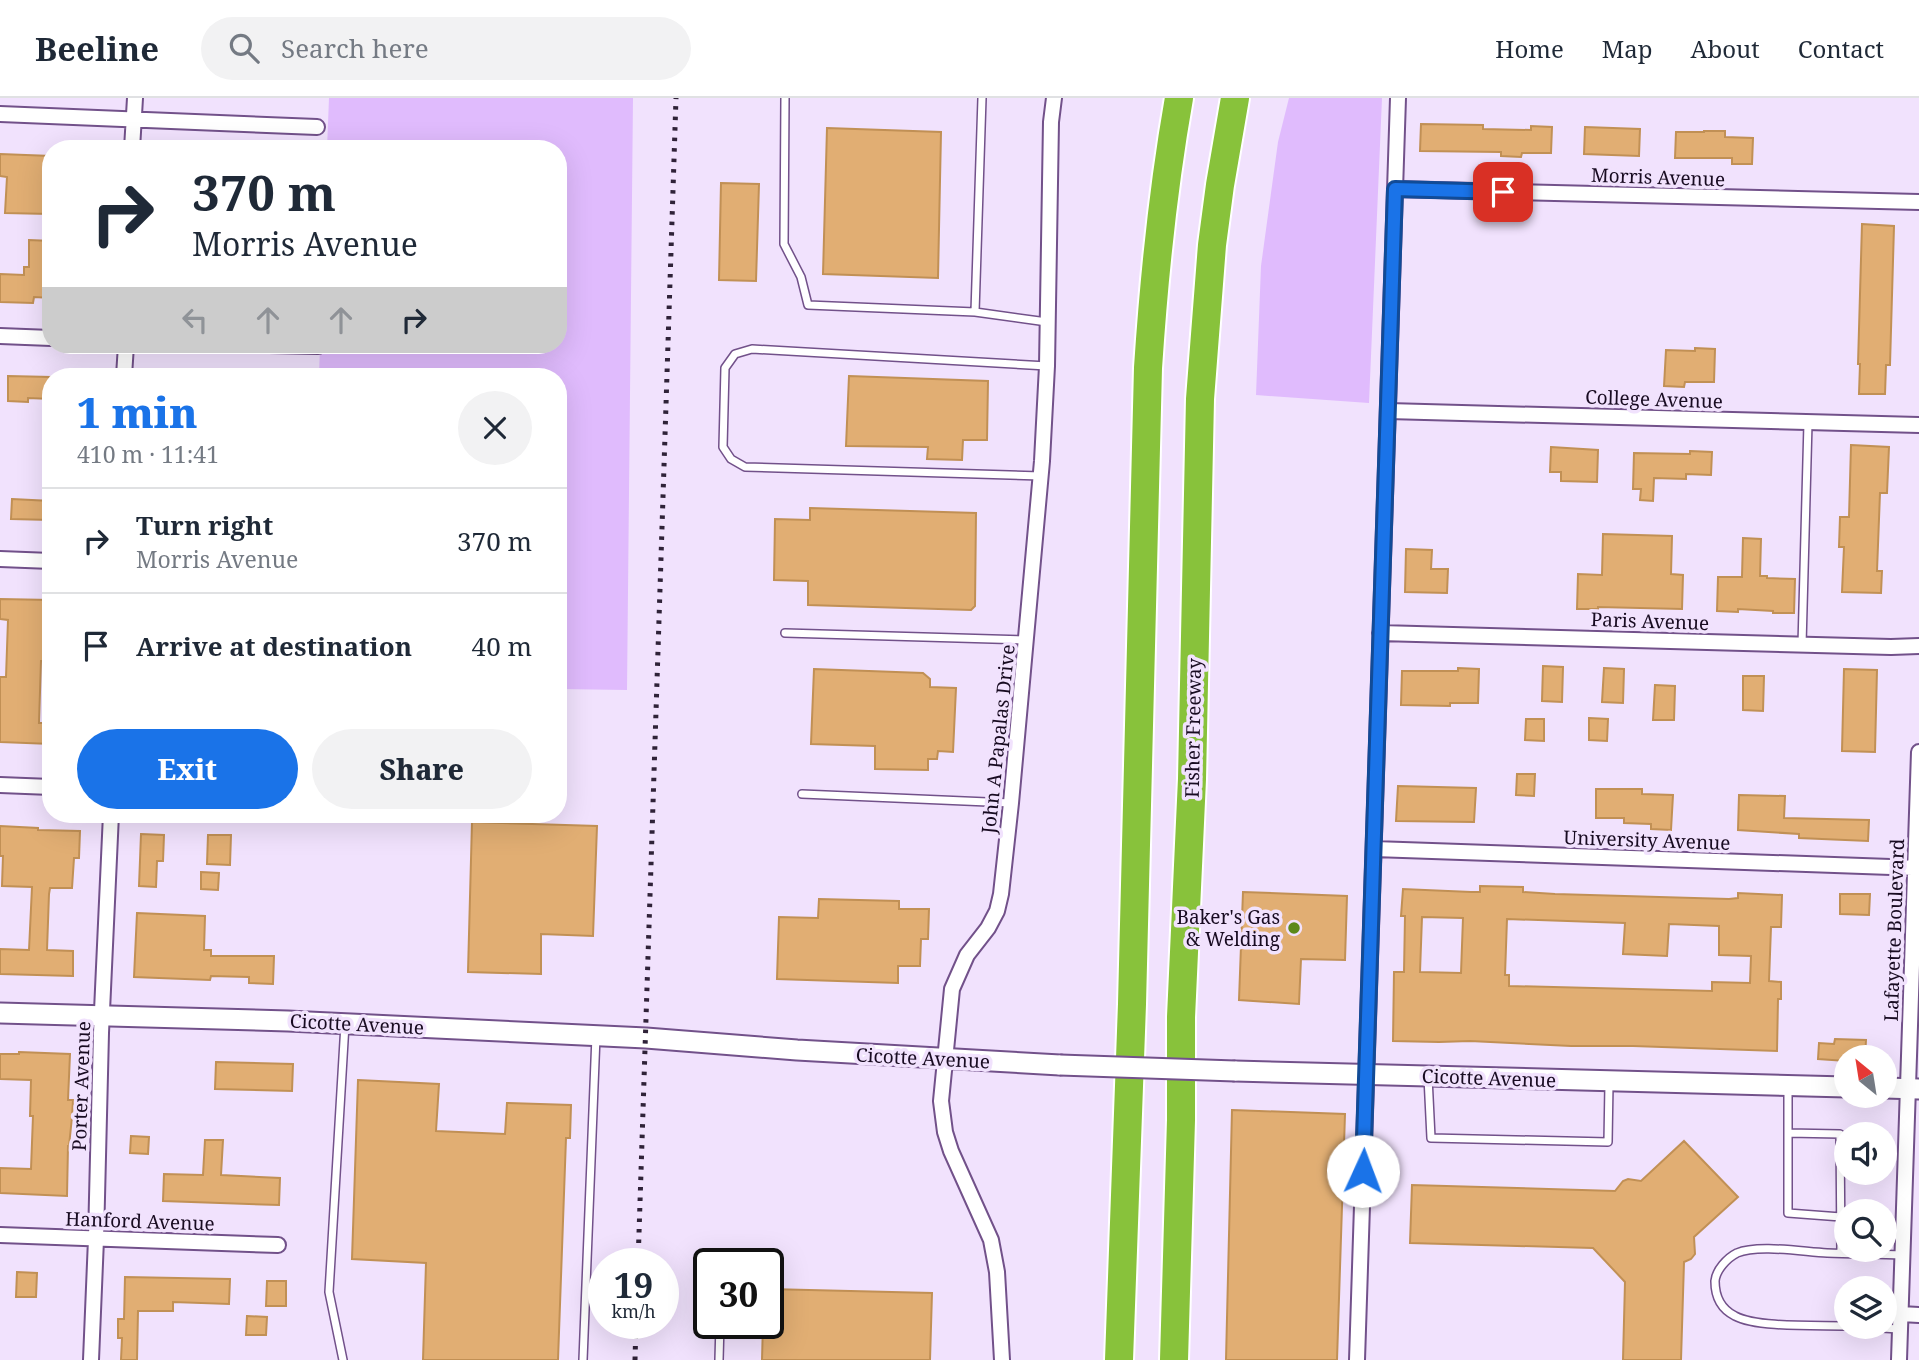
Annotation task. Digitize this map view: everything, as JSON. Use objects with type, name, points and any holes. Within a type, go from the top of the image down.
[{"type":"highway","points":[[1119,1360],[1132,1004],[1148,368],[1164,188],[1179,98]]},
{"type":"highway","name":"Fisher Freeway","points":[[1174,1360],[1181,1120],[1181,1017],[1192,779],[1200,399],[1212,245],[1235,98]]},
{"type":"street","points":[[133,140],[135,98]]},
{"type":"street","name":"John A Papalas Drive","points":[[1002,1360],[997,1272],[991,1240],[944,1132],[941,1101],[952,989],[968,955],[997,911],[1012,803],[1041,476],[1047,366],[1051,122],[1054,98]]},
{"type":"street","points":[[1357,1360],[1398,98]]},
{"type":"street","points":[[0,114],[317,127]]},
{"type":"street","name":"Morris Avenue","points":[[1395,189],[1919,202]]},
{"type":"street","points":[[0,336],[42,338]]},
{"type":"street","name":"College Avenue","points":[[1388,411],[1919,425]]},
{"type":"street","points":[[0,559],[42,561]]},
{"type":"street","name":"Paris Avenue","points":[[1380,633],[1919,646]]},
{"type":"street","name":"Lafayette Boulevard","points":[[1899,1360],[1914,1089],[1919,752]]},
{"type":"street","points":[[0,785],[42,787]]},
{"type":"street","name":"Porter Avenue","points":[[91,1360],[110,823]]},
{"type":"street","name":"University Avenue","points":[[1374,849],[1917,868]]},
{"type":"street","name":"Cicotte Avenue","points":[[0,1013],[597,1035],[1060,1065],[1332,1075],[1366,1073],[1834,1087]]},
{"type":"street","name":"Hanford Avenue","points":[[0,1235],[278,1245]]},
{"type":"street","points":[[1901,1322],[1919,1315]]},
{"type":"lane","points":[[785,98],[784,244],[801,277],[808,304],[975,312],[1048,322]]},
{"type":"lane","points":[[975,312],[982,98]]},
{"type":"lane","points":[[1041,476],[745,467],[731,459],[723,447],[725,368],[735,354],[752,349],[1047,366]]},
{"type":"lane","points":[[1802,645],[1808,423]]},
{"type":"lane","points":[[785,633],[1027,640]]},
{"type":"lane","points":[[802,794],[1012,803]]},
{"type":"lane","points":[[343,1360],[329,1292],[345,1024]]},
{"type":"lane","points":[[583,1360],[597,1035]]},
{"type":"lane","points":[[1428,1076],[1432,1138],[1608,1142],[1610,1081]]},
{"type":"lane","points":[[1788,1086],[1788,1213],[1834,1216]]},
{"type":"lane","points":[[1788,1133],[1840,1134],[1841,1199]]},
{"type":"lane","points":[[1834,1253],[1754,1248],[1736,1254],[1725,1262],[1715,1275],[1715,1293],[1720,1304],[1734,1316],[1756,1323],[1834,1326]]},
{"type":"lane","points":[[1897,1255],[1903,1255]]},
{"type":"lane","points":[[1897,1322],[1901,1322]]},
{"type":"lane","points":[[719,1360],[720,1339]]},
{"type":"shaded area","points":[[329,98],[633,98],[627,690],[567,689],[567,368],[319,368],[320,354],[567,354],[567,140],[327,140]]},
{"type":"shaded area","points":[[1289,98],[1382,98],[1369,403],[1256,395],[1261,266],[1278,142]]},
{"type":"building","points":[[1421,124],[1483,125],[1483,129],[1531,130],[1531,126],[1552,127],[1551,153],[1522,153],[1521,157],[1501,156],[1501,152],[1420,151]]},
{"type":"building","points":[[1585,127],[1640,129],[1639,156],[1584,154]]},
{"type":"building","points":[[827,128],[941,132],[938,278],[823,274]]},
{"type":"building","points":[[1725,131],[1725,137],[1753,138],[1752,164],[1732,164],[1732,158],[1675,158],[1676,132]]},
{"type":"building","points":[[0,154],[42,156],[42,214],[5,213],[7,177],[0,176]]},
{"type":"building","points":[[721,183],[759,184],[756,281],[719,280]]},
{"type":"building","points":[[1862,224],[1894,226],[1890,365],[1886,365],[1885,394],[1859,394]]},
{"type":"building","points":[[29,240],[42,241],[42,297],[34,297],[33,303],[0,302],[0,274],[24,275],[24,267],[29,267]]},
{"type":"building","points":[[1695,348],[1715,349],[1714,382],[1685,382],[1684,387],[1664,386],[1666,350],[1695,351]]},
{"type":"building","points":[[8,376],[42,377],[42,399],[28,398],[28,402],[8,401]]},
{"type":"building","points":[[849,376],[988,381],[987,440],[963,440],[962,460],[927,459],[928,447],[846,446]]},
{"type":"building","points":[[1851,445],[1889,447],[1887,493],[1880,493],[1877,571],[1882,571],[1881,593],[1842,592],[1844,547],[1839,547],[1840,517],[1849,517]]},
{"type":"building","points":[[1551,447],[1598,450],[1597,482],[1561,481],[1561,472],[1550,472]]},
{"type":"building","points":[[1690,451],[1712,452],[1711,475],[1686,474],[1686,479],[1654,478],[1653,501],[1640,500],[1641,489],[1633,489],[1634,453],[1690,454]]},
{"type":"building","points":[[12,499],[42,501],[42,520],[11,519]]},
{"type":"building","points":[[810,508],[976,513],[975,606],[971,610],[808,605],[808,581],[774,580],[775,519],[810,520]]},
{"type":"building","points":[[1603,534],[1672,536],[1671,574],[1683,575],[1682,609],[1577,609],[1578,574],[1602,575]]},
{"type":"building","points":[[1743,538],[1761,539],[1760,576],[1795,579],[1794,613],[1738,609],[1738,612],[1717,611],[1718,577],[1742,577]]},
{"type":"building","points":[[1406,549],[1432,550],[1431,569],[1448,569],[1447,593],[1405,592]]},
{"type":"building","points":[[0,599],[42,600],[39,723],[42,723],[42,744],[0,742],[0,677],[6,677],[8,620],[0,619]]},
{"type":"building","points":[[1543,666],[1563,667],[1562,702],[1542,701]]},
{"type":"building","points":[[1458,668],[1479,669],[1478,703],[1450,703],[1450,706],[1401,705],[1402,671],[1458,671]]},
{"type":"building","points":[[1604,668],[1624,669],[1623,703],[1602,702]]},
{"type":"building","points":[[814,669],[923,673],[930,679],[930,687],[956,688],[953,752],[938,751],[937,759],[928,759],[928,770],[875,769],[875,746],[811,744]]},
{"type":"building","points":[[1844,669],[1877,670],[1875,752],[1842,751]]},
{"type":"building","points":[[1743,676],[1764,676],[1763,711],[1743,710]]},
{"type":"building","points":[[1655,685],[1675,686],[1674,720],[1653,720]]},
{"type":"building","points":[[1589,718],[1608,719],[1607,741],[1589,740]]},
{"type":"building","points":[[1526,719],[1544,719],[1544,741],[1525,740]]},
{"type":"building","points":[[1517,774],[1535,774],[1534,796],[1516,795]]},
{"type":"building","points":[[1398,786],[1476,788],[1474,822],[1396,821]]},
{"type":"building","points":[[1596,789],[1642,789],[1642,794],[1673,795],[1671,830],[1651,829],[1651,824],[1624,823],[1624,818],[1596,818]]},
{"type":"building","points":[[1739,795],[1785,796],[1784,818],[1869,820],[1868,841],[1799,838],[1799,834],[1738,830]]},
{"type":"building","points":[[472,823],[597,826],[593,936],[541,934],[541,974],[468,972]]},
{"type":"building","points":[[0,826],[80,831],[79,858],[74,858],[72,888],[50,888],[49,894],[47,950],[73,951],[73,976],[0,974],[0,949],[29,950],[32,887],[2,886]]},
{"type":"building","points":[[141,834],[164,835],[163,861],[157,861],[156,887],[139,886]]},
{"type":"building","points":[[208,835],[231,835],[230,865],[207,864]]},
{"type":"building","points":[[201,872],[219,873],[218,890],[201,889]]},
{"type":"building","points":[[1480,886],[1523,887],[1523,892],[1555,894],[1729,899],[1738,898],[1738,893],[1782,895],[1781,927],[1771,927],[1769,981],[1781,982],[1777,1051],[1393,1041],[1394,972],[1404,972],[1405,916],[1401,916],[1403,889],[1480,892]],"holes":[[[1422,917],[1463,918],[1461,973],[1420,972]],[[1507,919],[1625,923],[1623,954],[1667,956],[1669,924],[1719,926],[1719,955],[1751,956],[1750,983],[1712,982],[1712,991],[1509,986],[1509,975],[1505,975]]]},
{"type":"building","name":"Baker's Gas & Welding","points":[[1243,892],[1347,896],[1345,960],[1301,959],[1299,1004],[1239,1000]]},
{"type":"building","points":[[1840,894],[1870,894],[1869,915],[1840,914]]},
{"type":"building","points":[[819,899],[899,901],[899,909],[929,909],[928,939],[921,939],[920,966],[898,966],[898,983],[777,979],[779,917],[818,918]]},
{"type":"building","points":[[137,913],[205,916],[204,950],[211,950],[211,956],[274,956],[273,984],[249,983],[249,977],[211,976],[210,980],[134,977]]},
{"type":"building","points":[[1835,1039],[1866,1040],[1866,1045],[1834,1045],[1834,1060],[1818,1059],[1819,1043],[1834,1044]]},
{"type":"building","points":[[0,1054],[70,1054],[68,1100],[73,1100],[68,1146],[67,1196],[0,1193],[0,1168],[31,1169],[31,1080],[0,1079]]},
{"type":"building","points":[[216,1062],[293,1064],[292,1091],[215,1089]]},
{"type":"building","points":[[358,1080],[439,1084],[436,1131],[505,1134],[507,1103],[571,1105],[570,1138],[566,1138],[558,1360],[423,1360],[426,1263],[352,1259]]},
{"type":"building","points":[[1232,1110],[1345,1114],[1337,1360],[1226,1360]]},
{"type":"building","points":[[131,1136],[149,1137],[148,1154],[130,1153]]},
{"type":"building","points":[[205,1140],[223,1140],[221,1175],[280,1178],[279,1205],[163,1201],[164,1174],[203,1175]]},
{"type":"building","points":[[1684,1141],[1738,1197],[1694,1237],[1695,1254],[1684,1262],[1681,1360],[1623,1360],[1625,1282],[1593,1248],[1410,1243],[1412,1185],[1615,1191],[1628,1179],[1641,1181]]},
{"type":"building","points":[[17,1272],[37,1273],[36,1297],[16,1297]]},
{"type":"building","points":[[125,1277],[230,1279],[229,1304],[173,1302],[173,1311],[138,1311],[137,1360],[121,1360],[122,1338],[118,1338],[118,1319],[124,1319]]},
{"type":"building","points":[[267,1281],[286,1281],[286,1306],[266,1306]]},
{"type":"building","points":[[784,1289],[932,1293],[930,1360],[762,1360],[763,1339],[784,1339]]},
{"type":"building","points":[[247,1316],[267,1317],[266,1335],[246,1335]]},
{"type":"railway","points":[[639,1248],[676,98]]},
{"type":"railway","points":[[635,1360],[636,1339]]},
{"type":"place","name":"Baker's Gas & Welding","points":[[1294,928]]},
{"type":"route","points":[[1363,1171],[1395,189],[1503,192]]}]
